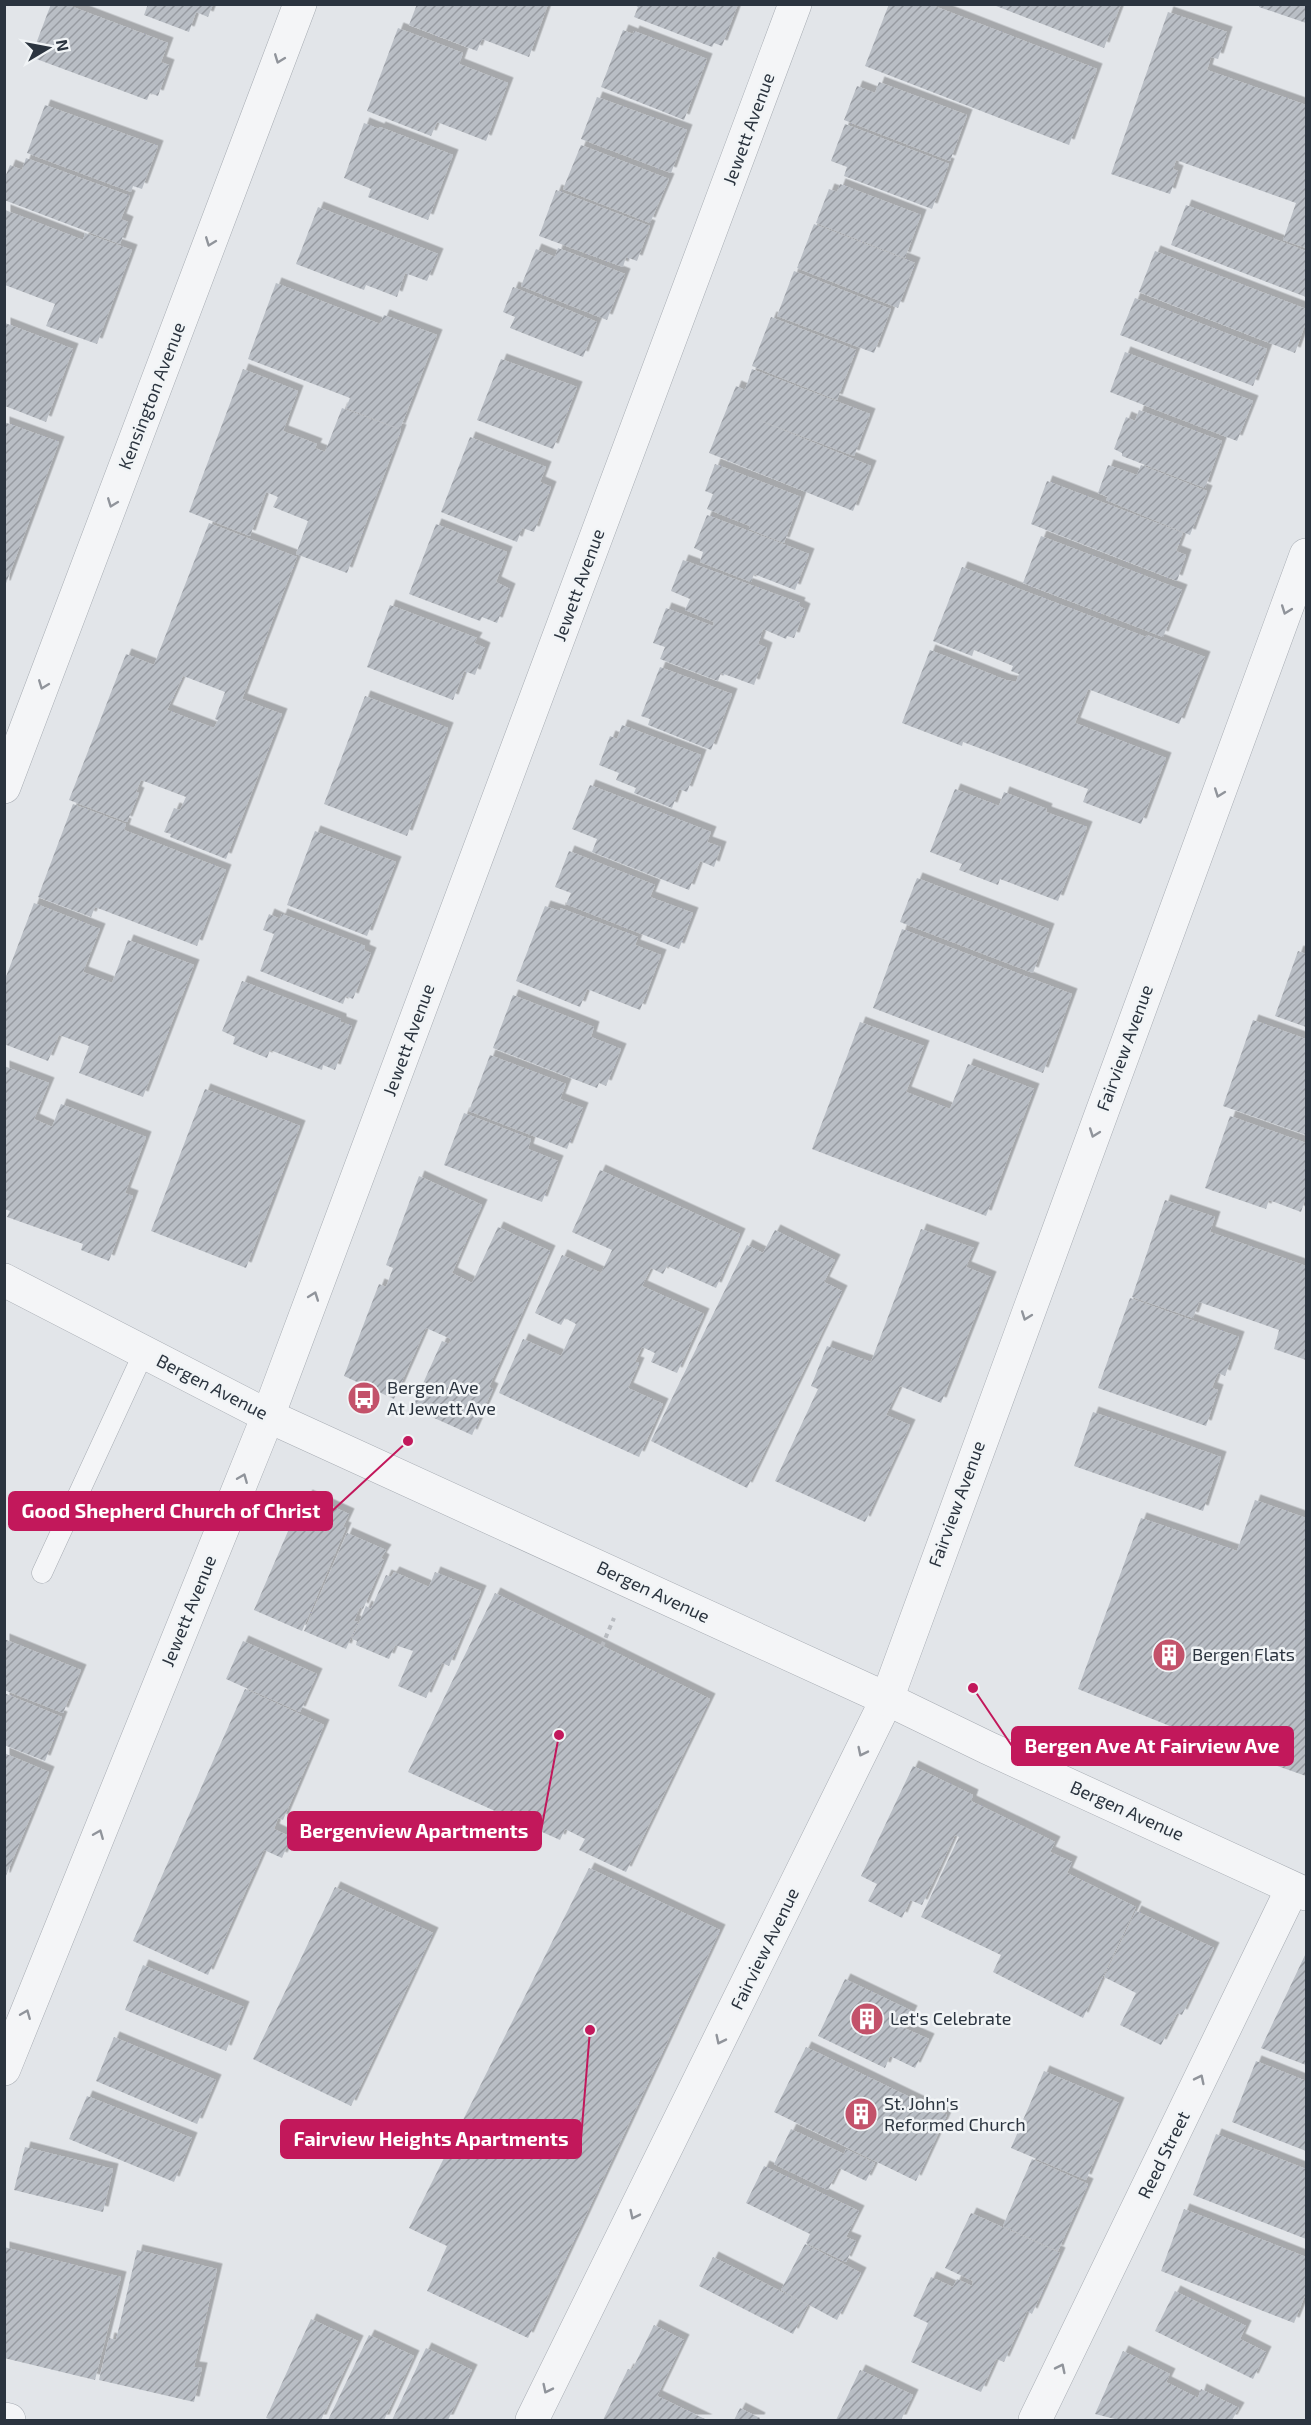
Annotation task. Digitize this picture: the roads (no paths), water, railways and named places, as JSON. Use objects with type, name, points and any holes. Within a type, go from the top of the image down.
[{"type":"street","name":"Kensington Avenue","points":[[4,787],[300,4]]},
{"type":"street","name":"Jewett Avenue","points":[[4,2069],[268,1416],[795,4]]},
{"type":"street","name":"Fairview Avenue","points":[[532,2421],[887,1699],[1306,555]]},
{"type":"street","name":"Bergen Avenue","points":[[4,1280],[268,1416],[887,1699],[1299,1891]]},
{"type":"street","name":"Reed Street","points":[[1035,2421],[1299,1891]]},
{"type":"lane","points":[[42,1573],[144,1352]]},
{"type":"place","name":"Bergen Ave At Jewett Ave","points":[[364,1398]]},
{"type":"place","name":"Good Shepherd Church of Christ","points":[[408,1441]]},
{"type":"place","name":"Bergen Flats","points":[[1169,1655]]},
{"type":"place","name":"Bergen Ave At Fairview Ave","points":[[973,1688]]},
{"type":"place","name":"Bergenview Apartments","points":[[559,1735]]},
{"type":"place","name":"Let's Celebrate","points":[[867,2019]]},
{"type":"place","name":"Fairview Heights Apartments","points":[[590,2030]]},
{"type":"place","name":"St. John's Reformed Church","points":[[861,2114]]}]
